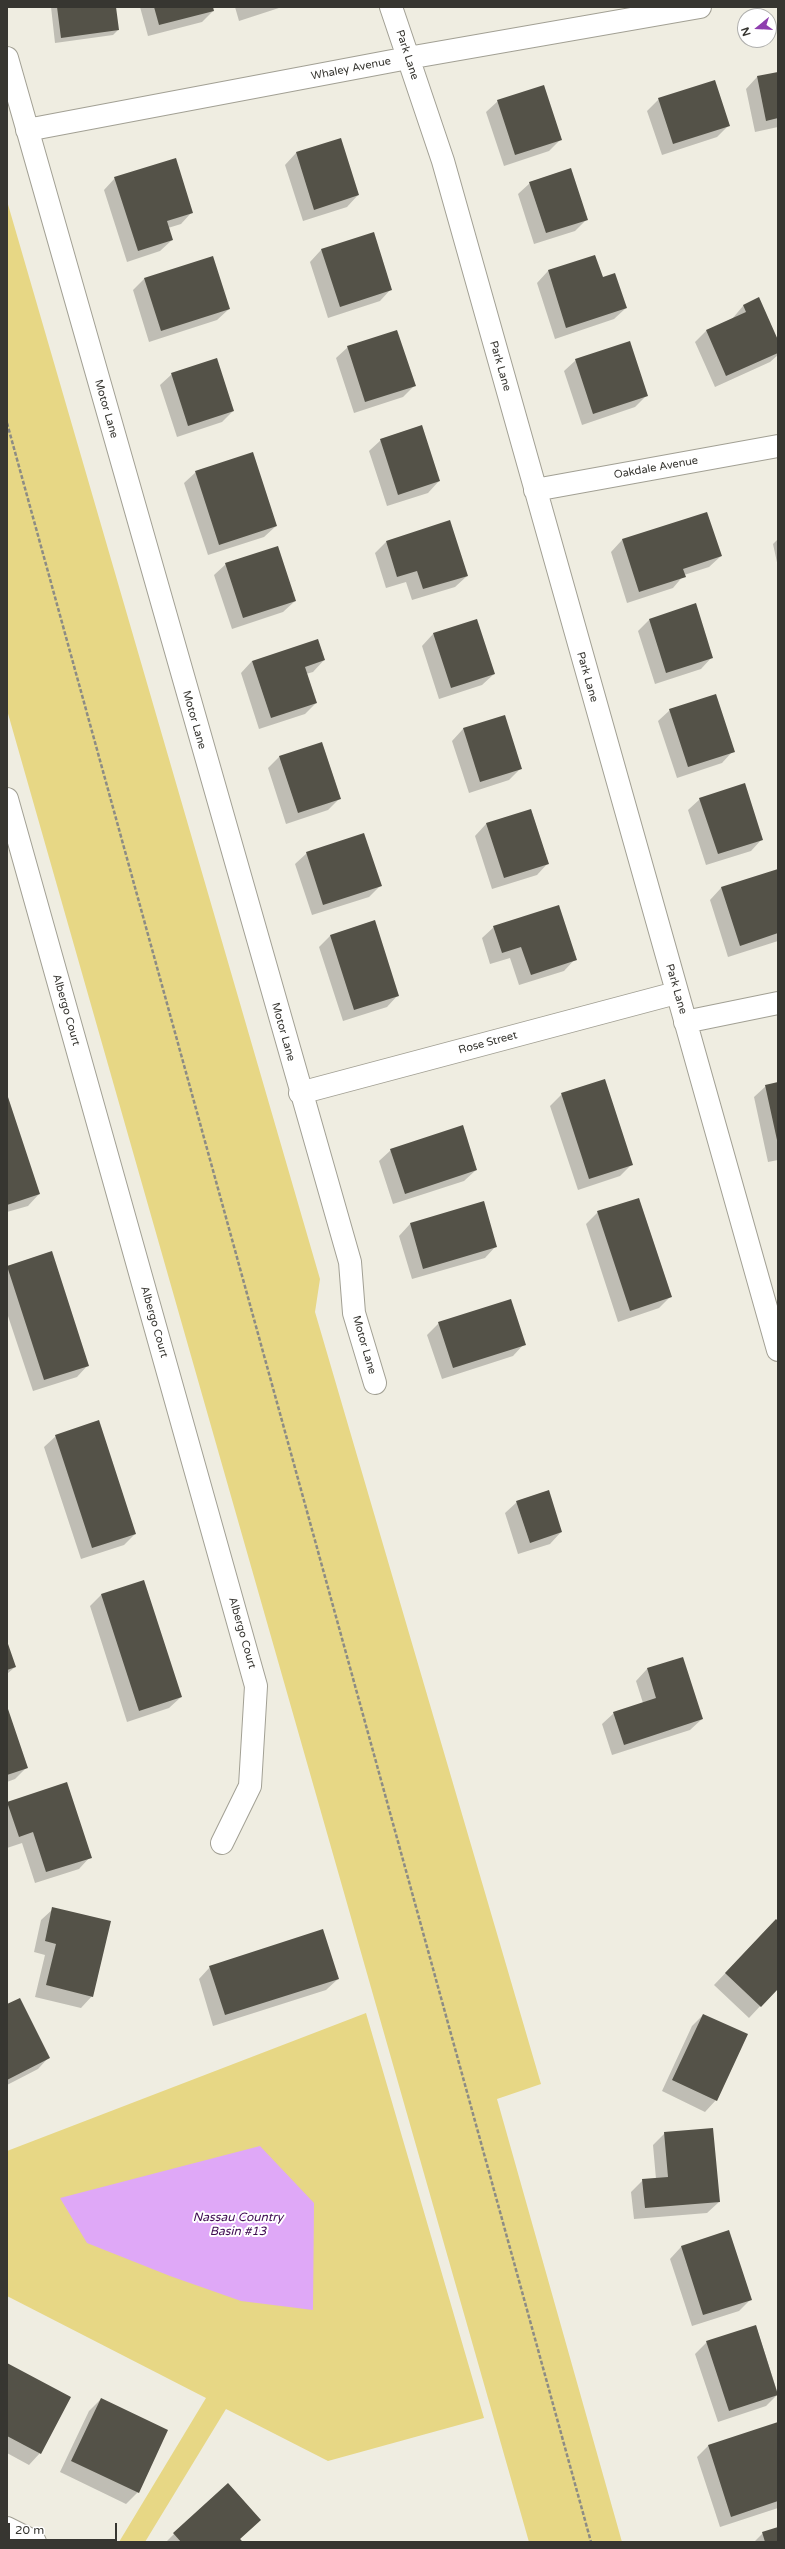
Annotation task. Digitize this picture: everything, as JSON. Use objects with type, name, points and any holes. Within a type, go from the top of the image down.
[{"type":"street","name":"Park Lane","points":[[391,7],[443,160],[676,993],[778,1350]]},
{"type":"street","name":"Whaley Avenue","points":[[27,130],[408,58],[700,7]]},
{"type":"street","name":"Motor Lane","points":[[7,58],[300,1093],[350,1262],[354,1313],[375,1383]]},
{"type":"street","name":"Oakdale Avenue","points":[[535,490],[778,446]]},
{"type":"street","name":"Albergo Court","points":[[7,800],[256,1686],[250,1786],[222,1843]]},
{"type":"street","name":"Rose Street","points":[[300,1093],[676,993]]},
{"type":"street","points":[[685,1022],[778,1003]]},
{"type":"street","points":[[7,2528],[35,2542]]},
{"type":"path","points":[[7,423],[591,2542]]},
{"type":"shaded area","points":[[7,201],[320,1279],[315,1312],[541,2084],[497,2099],[622,2542],[529,2542],[7,710]]},
{"type":"shaded area","name":"Nassau Country Basin #13","points":[[366,2013],[484,2418],[328,2461],[226,2409],[145,2542],[119,2542],[206,2398],[7,2296],[7,2151]]},
{"type":"water","name":"Nassau Country Basin #13","points":[[260,2146],[314,2203],[313,2310],[241,2301],[170,2276],[87,2243],[60,2198]]},
{"type":"building","points":[[57,7],[116,7],[119,30],[61,38]]},
{"type":"building","points":[[154,7],[213,7],[214,11],[159,25]]},
{"type":"building","points":[[778,72],[778,118],[766,121],[757,76]]},
{"type":"building","points":[[715,80],[730,126],[673,144],[658,98]]},
{"type":"building","points":[[544,85],[562,140],[515,155],[497,100]]},
{"type":"building","points":[[341,138],[359,195],[314,210],[296,152]]},
{"type":"building","points":[[176,158],[193,213],[167,221],[173,240],[138,251],[114,177]]},
{"type":"building","points":[[571,168],[588,220],[546,233],[529,182]]},
{"type":"building","points":[[374,232],[392,290],[340,307],[321,249]]},
{"type":"building","points":[[595,255],[603,277],[615,273],[627,308],[566,328],[548,270]]},
{"type":"building","points":[[213,256],[230,309],[161,331],[144,278]]},
{"type":"building","points":[[759,297],[778,340],[778,353],[726,376],[706,330],[746,312],[743,305]]},
{"type":"building","points":[[397,330],[416,386],[365,402],[347,346]]},
{"type":"building","points":[[630,341],[648,396],[593,414],[575,359]]},
{"type":"building","points":[[217,358],[234,411],[188,426],[171,373]]},
{"type":"building","points":[[422,425],[440,481],[398,495],[380,439]]},
{"type":"building","points":[[253,452],[277,526],[219,545],[195,471]]},
{"type":"building","points":[[707,512],[722,556],[683,569],[686,577],[639,592],[622,539]]},
{"type":"building","points":[[450,520],[468,576],[423,589],[417,571],[397,577],[386,541]]},
{"type":"building","points":[[278,546],[296,601],[243,618],[225,563]]},
{"type":"building","points":[[696,603],[713,658],[666,673],[649,619]]},
{"type":"building","points":[[477,619],[495,674],[451,688],[433,633]]},
{"type":"building","points":[[318,639],[325,660],[305,667],[317,703],[271,718],[252,661]]},
{"type":"building","points":[[716,694],[735,752],[688,767],[669,709]]},
{"type":"building","points":[[505,715],[522,769],[480,782],[463,728]]},
{"type":"building","points":[[322,742],[341,799],[298,813],[279,756]]},
{"type":"building","points":[[745,783],[763,840],[718,854],[699,798]]},
{"type":"building","points":[[531,809],[549,864],[504,878],[486,823]]},
{"type":"building","points":[[364,833],[382,886],[323,905],[306,852]]},
{"type":"building","points":[[778,869],[778,933],[740,946],[721,887]]},
{"type":"building","points":[[559,905],[577,960],[531,975],[521,947],[502,953],[493,926]]},
{"type":"building","points":[[375,920],[399,996],[354,1010],[330,935]]},
{"type":"building","points":[[605,1079],[633,1165],[589,1179],[561,1093]]},
{"type":"building","points":[[778,1082],[778,1140],[777,1140],[765,1085]]},
{"type":"building","points":[[7,1094],[40,1194],[7,1205]]},
{"type":"building","points":[[463,1125],[477,1170],[405,1194],[390,1149]]},
{"type":"building","points":[[639,1198],[672,1297],[630,1311],[597,1211]]},
{"type":"building","points":[[484,1201],[497,1247],[423,1269],[410,1223]]},
{"type":"building","points":[[52,1251],[89,1366],[44,1380],[7,1266]]},
{"type":"building","points":[[511,1299],[526,1345],[453,1368],[438,1322]]},
{"type":"building","points":[[99,1420],[136,1534],[92,1548],[55,1435]]},
{"type":"building","points":[[549,1490],[562,1532],[530,1543],[516,1501]]},
{"type":"building","points":[[144,1580],[182,1697],[139,1711],[101,1594]]},
{"type":"building","points":[[7,1641],[16,1667],[7,1670]]},
{"type":"building","points":[[683,1657],[703,1719],[624,1745],[613,1712],[656,1698],[647,1668]]},
{"type":"building","points":[[7,1706],[28,1768],[7,1775]]},
{"type":"building","points":[[67,1782],[92,1858],[46,1872],[33,1832],[19,1837],[7,1802]]},
{"type":"building","points":[[52,1907],[111,1921],[93,1997],[46,1985],[56,1944],[45,1941]]},
{"type":"building","points":[[776,1919],[778,1921],[778,1989],[761,2007],[725,1973]]},
{"type":"building","points":[[323,1929],[339,1979],[225,2015],[209,1966]]},
{"type":"building","points":[[20,1998],[50,2058],[7,2080],[7,2004]]},
{"type":"building","points":[[703,2014],[748,2034],[717,2101],[672,2080]]},
{"type":"building","points":[[713,2128],[720,2202],[645,2208],[642,2179],[668,2177],[664,2132]]},
{"type":"building","points":[[729,2230],[752,2300],[703,2315],[681,2246]]},
{"type":"building","points":[[756,2325],[778,2395],[729,2411],[706,2341]]},
{"type":"building","points":[[7,2363],[71,2397],[41,2454],[7,2436]]},
{"type":"building","points":[[101,2398],[168,2430],[139,2493],[71,2461]]},
{"type":"building","points":[[778,2422],[778,2501],[731,2517],[708,2445]]},
{"type":"building","points":[[228,2483],[261,2520],[240,2539],[243,2542],[181,2542],[173,2533]]},
{"type":"building","points":[[778,2527],[778,2542],[765,2542],[762,2532]]}]
